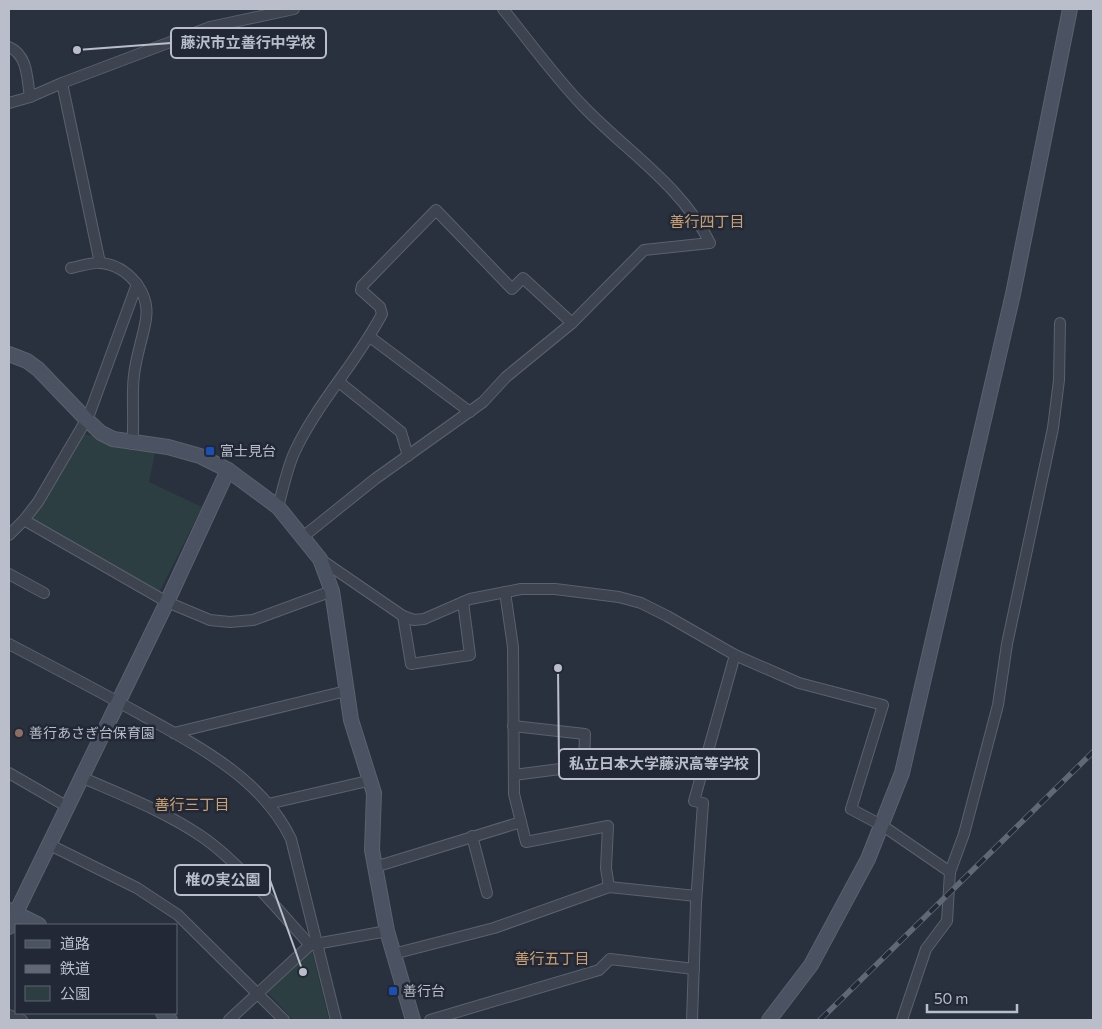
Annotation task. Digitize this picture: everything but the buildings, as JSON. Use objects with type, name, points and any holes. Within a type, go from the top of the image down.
[{"type":"street","points":[[9,103],[30,97],[210,27],[294,9]]},
{"type":"street","points":[[304,536],[375,479],[483,402],[506,377],[572,323],[644,250],[710,243],[695,216],[683,202],[635,153],[584,108],[503,9]]},
{"type":"street","points":[[769,1020],[811,965],[868,859],[883,826],[902,773],[1008,314],[1070,9]]},
{"type":"street","points":[[9,47],[15,50],[22,59],[30,97]]},
{"type":"street","points":[[62,83],[100,262]]},
{"type":"street","points":[[278,507],[294,453],[305,432],[370,337],[382,314],[380,307],[362,290],[362,286],[436,210],[512,289],[523,278],[572,323]]},
{"type":"street","points":[[72,268],[100,262],[116,267],[137,284],[144,298],[146,318],[134,373],[132,444]]},
{"type":"street","points":[[9,535],[38,502],[86,420],[137,284]]},
{"type":"street","points":[[902,1020],[926,949],[947,921],[950,872],[964,834],[998,705],[1007,644],[1052,428],[1059,380],[1060,323]]},
{"type":"street","points":[[370,337],[470,412]]},
{"type":"street","points":[[9,354],[27,361],[38,369],[86,420],[101,433],[113,439],[132,444],[168,447],[200,456],[228,470],[278,507],[304,536],[320,558],[332,591],[351,720],[372,780],[374,792],[371,832],[375,867],[387,931],[413,1020]]},
{"type":"street","points":[[339,382],[401,432],[408,456]]},
{"type":"street","points":[[9,927],[12,911],[48,844],[167,602],[228,470]]},
{"type":"street","points":[[24,520],[167,602],[210,620],[230,622],[253,620],[332,591]]},
{"type":"street","points":[[320,558],[403,616],[414,620],[424,619],[463,602],[505,592],[555,589],[619,597],[641,603],[735,655],[799,683],[883,705],[851,809],[883,826],[950,872]]},
{"type":"street","points":[[9,574],[44,593]]},
{"type":"street","points":[[505,592],[513,647],[514,794],[526,842],[608,826],[606,868],[609,887]]},
{"type":"street","points":[[403,616],[411,664],[470,655],[463,602]]},
{"type":"street","points":[[9,644],[174,733],[232,770],[268,804],[283,822],[291,839],[313,944],[336,1020]]},
{"type":"street","points":[[692,1020],[696,896],[703,803],[694,801],[735,655]]},
{"type":"street","points":[[174,733],[346,691]]},
{"type":"street","points":[[513,726],[585,734],[584,766]]},
{"type":"street","points":[[514,775],[598,764]]},
{"type":"street","points":[[9,773],[66,806]]},
{"type":"street","points":[[81,777],[141,803],[203,837],[226,856],[313,944]]},
{"type":"street","points":[[268,804],[372,780]]},
{"type":"street","points":[[375,867],[520,822]]},
{"type":"street","points":[[472,836],[487,893]]},
{"type":"street","points":[[48,844],[136,888],[178,915],[284,1020]]},
{"type":"street","points":[[393,954],[494,928],[609,887],[696,896]]},
{"type":"street","points":[[12,911],[37,924]]},
{"type":"street","points":[[229,1020],[257,992],[313,944],[387,931]]},
{"type":"street","points":[[430,1020],[599,970],[610,959],[694,969]]},
{"type":"street","points":[[9,1015],[22,1020]]},
{"type":"green space","points":[[85,434],[100,438],[123,449],[155,453],[149,482],[202,507],[160,591],[33,520],[36,511]]},
{"type":"green space","points":[[312,951],[329,1020],[293,1020],[267,992]]},
{"type":"railway","points":[[820,1020],[1093,752]]},
{"type":"place","name":"藤沢市立善行中学校","points":[[77,50]]},
{"type":"place","name":"富士見台","points":[[210,451]]},
{"type":"place","name":"私立日本大学藤沢高等学校","points":[[558,668]]},
{"type":"place","name":"善行あさぎ台保育園","points":[[19,733]]},
{"type":"place","name":"椎の実公園","points":[[303,972]]},
{"type":"place","name":"善行台","points":[[393,991]]},
{"type":"district","name":"善行四丁目","points":[[707,222]]},
{"type":"district","name":"善行三丁目","points":[[192,805]]},
{"type":"district","name":"善行五丁目","points":[[552,959]]}]
